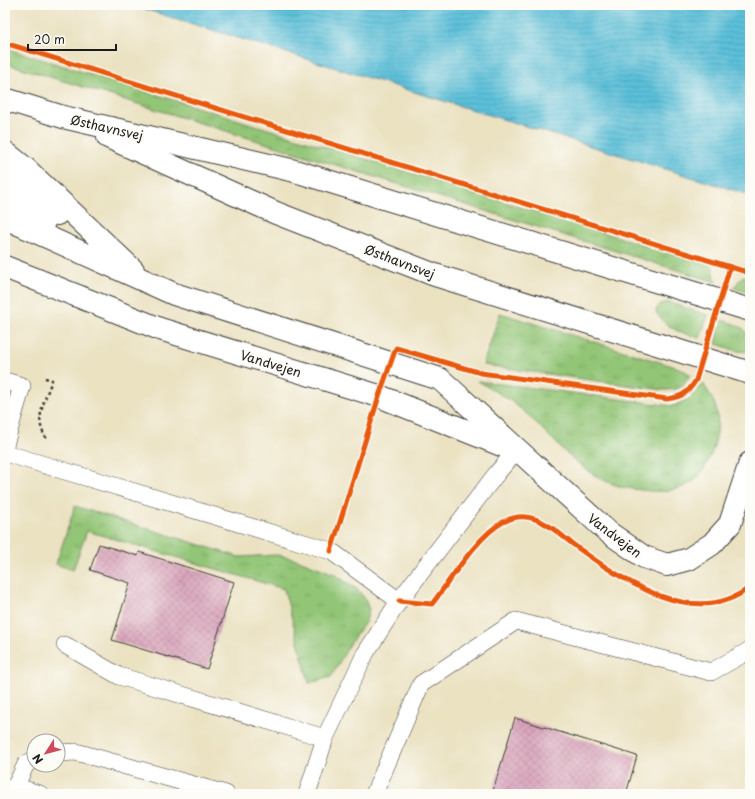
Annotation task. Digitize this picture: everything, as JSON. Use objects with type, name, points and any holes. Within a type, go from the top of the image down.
[{"type":"street","name":"Østhavnsvej","points":[[5,99],[63,117],[295,171],[750,310]]},
{"type":"street","name":"Østhavnsvej","points":[[63,117],[276,213],[435,274],[750,373]]},
{"type":"street","name":"Vandvejen","points":[[5,152],[25,168],[147,283]]},
{"type":"street","name":"Vandvejen","points":[[5,176],[147,283]]},
{"type":"street","name":"Vandvejen","points":[[5,199],[147,283]]},
{"type":"street","name":"Vandvejen","points":[[5,218],[174,294],[440,380],[626,546],[644,557],[667,565],[689,559],[712,544],[730,524],[750,463]]},
{"type":"street","name":"Vandvejen","points":[[5,263],[15,273]]},
{"type":"street","name":"Vandvejen","points":[[5,267],[15,273],[160,329],[378,396],[517,450]]},
{"type":"lane","points":[[5,381],[22,386],[5,445]]},
{"type":"lane","points":[[307,794],[325,738],[365,654],[400,602],[496,473],[517,450]]},
{"type":"lane","points":[[5,453],[331,552],[400,602]]},
{"type":"lane","points":[[374,794],[421,684],[516,621],[711,672],[750,650]]},
{"type":"lane","points":[[65,645],[120,676],[325,738]]},
{"type":"lane","points":[[66,753],[76,752],[226,794]]},
{"type":"lane","points":[[26,764],[13,790],[40,794]]},
{"type":"path","points":[[39,376],[52,380],[39,420],[42,433],[52,442]]},
{"type":"green space","points":[[5,48],[712,266],[716,282],[5,63]]},
{"type":"green space","points":[[743,276],[750,278],[750,293],[733,288]]},
{"type":"green space","points":[[668,302],[708,315],[700,338],[675,330],[660,318],[656,312],[658,306]]},
{"type":"green space","points":[[500,313],[679,368],[690,374],[686,382],[677,389],[663,390],[483,365]]},
{"type":"green space","points":[[722,320],[743,328],[750,342],[750,349],[747,351],[739,351],[716,344]]},
{"type":"green space","points":[[478,381],[673,406],[689,399],[703,383],[714,402],[717,412],[717,435],[713,449],[704,469],[696,479],[687,485],[668,491],[651,491],[621,487],[604,480],[589,471],[561,448],[516,405]]},
{"type":"green space","points":[[75,506],[239,557],[277,555],[296,559],[332,573],[357,589],[365,599],[369,609],[366,621],[351,642],[331,677],[309,683],[284,589],[87,531],[73,570],[56,564]]},
{"type":"water","points":[[131,5],[750,5],[750,195]]},
{"type":"building","points":[[99,544],[138,556],[139,552],[234,582],[207,669],[112,640],[130,583],[90,570]]},
{"type":"building","points":[[515,718],[637,756],[626,794],[492,794]]},
{"type":"cycle path","points":[[5,43],[750,273]]},
{"type":"cycle path","points":[[331,551],[379,396],[396,348],[481,373],[667,399],[681,396],[696,380],[730,267]]},
{"type":"cycle path","points":[[399,601],[432,604],[483,537],[503,522],[514,518],[523,517],[533,518],[554,529],[572,544],[616,574],[661,596],[684,602],[707,604],[729,599],[750,587]]}]
